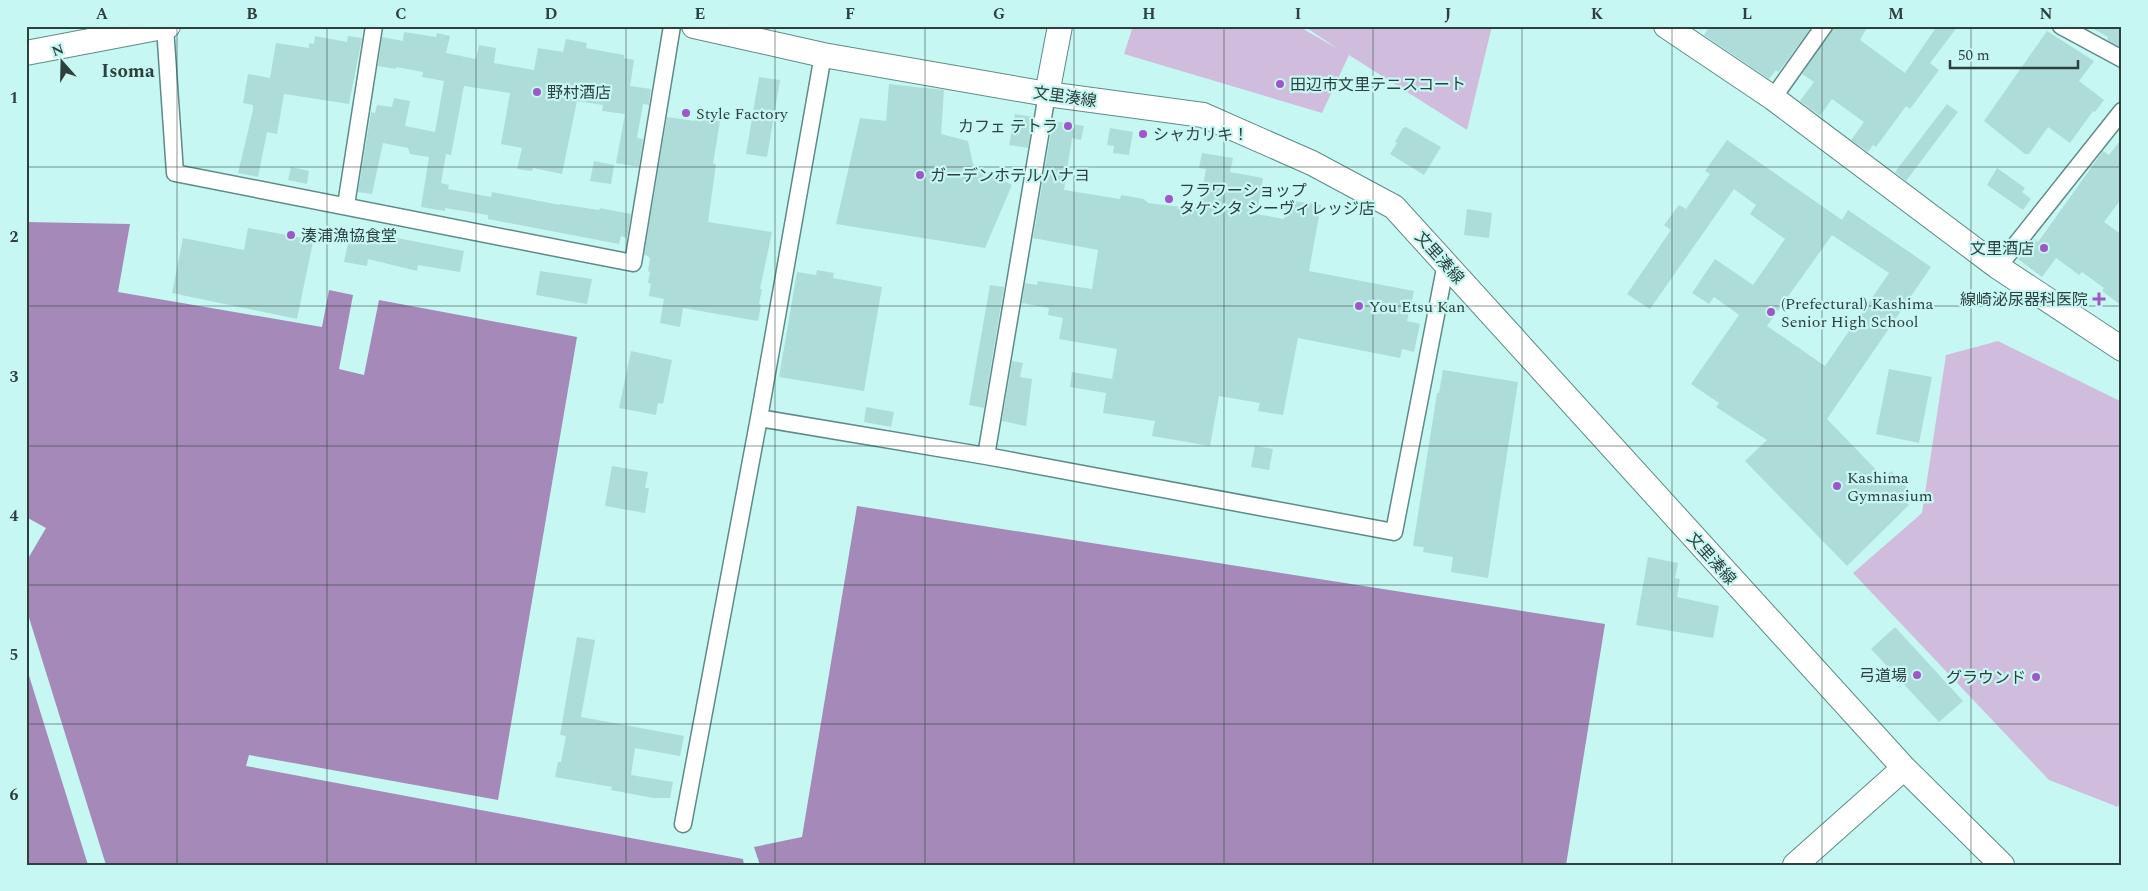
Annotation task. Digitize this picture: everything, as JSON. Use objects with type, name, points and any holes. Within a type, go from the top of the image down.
[{"type":"main road","points":[[26,53],[166,26]]},
{"type":"main road","name":"文里湊線","points":[[694,26],[823,55],[1047,94],[1203,115],[1312,163],[1394,207],[1661,503],[1904,768],[2002,865]]},
{"type":"main road","points":[[1047,94],[1060,26]]},
{"type":"main road","points":[[1666,26],[1773,98],[1998,267],[2122,349]]},
{"type":"main road","points":[[1795,865],[1904,768]]},
{"type":"street","points":[[166,26],[175,173],[346,205],[633,263],[672,26]]},
{"type":"street","points":[[346,205],[374,26]]},
{"type":"street","points":[[1773,98],[1824,26]]},
{"type":"street","points":[[2060,26],[2122,59]]},
{"type":"street","points":[[684,824],[759,418],[823,55]]},
{"type":"street","points":[[986,456],[1047,94]]},
{"type":"street","points":[[1998,267],[2122,111]]},
{"type":"street","points":[[759,418],[986,456],[1394,532],[1446,263]]},
{"type":"shaded area","points":[[1133,26],[1298,26],[1338,49],[1304,26],[1492,26],[1467,130],[1349,55],[1322,113],[1124,54]]},
{"type":"shaded area","points":[[26,222],[130,224],[118,292],[322,327],[329,290],[353,295],[339,369],[364,375],[379,300],[577,337],[498,800],[249,755],[246,766],[743,859],[744,865],[106,865],[26,608],[26,562],[46,528],[26,517]]},
{"type":"shaded area","name":"グラウンド","points":[[1998,341],[2122,402],[2122,793],[2118,807],[2049,780],[1853,573],[1922,513],[1946,355]]},
{"type":"shaded area","points":[[857,506],[1605,624],[1566,865],[760,865],[754,847],[802,837]]},
{"type":"shaded area","points":[[26,666],[88,865],[26,865]]},
{"type":"building","points":[[1710,26],[1812,26],[1778,72],[1776,70],[1769,79],[1704,35]]},
{"type":"building","points":[[1834,26],[1868,26],[1860,40],[1905,73],[1937,26],[1958,26],[1930,63],[1939,70],[1910,109],[1906,106],[1876,147],[1873,145],[1868,152],[1851,140],[1864,122],[1832,99],[1820,116],[1800,101],[1814,82],[1802,74]]},
{"type":"building","points":[[2088,26],[2122,26],[2122,48],[2107,40],[2108,37]]},
{"type":"building","points":[[2047,31],[2094,61],[2079,81],[2104,100],[2095,112],[2093,111],[2070,143],[2048,127],[2029,154],[2025,154],[1984,121]]},
{"type":"building","points":[[404,32],[436,37],[437,33],[450,36],[446,53],[476,59],[479,45],[496,48],[494,63],[534,70],[538,48],[563,52],[566,39],[587,43],[586,48],[624,55],[624,58],[634,60],[630,86],[651,89],[649,105],[643,104],[637,138],[643,139],[639,167],[616,163],[625,114],[602,111],[603,105],[577,101],[562,174],[533,168],[532,171],[517,169],[522,148],[501,144],[510,93],[464,86],[451,155],[446,154],[441,183],[449,185],[448,189],[491,197],[492,192],[560,205],[599,210],[600,208],[631,214],[627,238],[621,236],[619,244],[488,219],[488,215],[445,208],[445,211],[421,207],[429,157],[410,154],[408,148],[383,143],[372,194],[358,192],[371,112],[375,113],[377,105],[392,107],[394,98],[410,101],[405,126],[435,132],[444,81],[422,77],[423,72],[378,66],[382,37],[403,41]]},
{"type":"building","points":[[315,36],[347,42],[348,36],[362,38],[349,104],[284,94],[277,134],[267,132],[258,177],[238,173],[253,110],[253,105],[243,103],[248,74],[270,78],[276,43],[309,48],[309,43],[314,44]]},
{"type":"building","points":[[759,77],[780,80],[767,157],[746,154]]},
{"type":"building","name":"ガーデンホテルハナヨ","points":[[889,84],[944,90],[941,134],[968,141],[973,164],[1012,185],[985,248],[836,224],[860,118],[886,121]]},
{"type":"building","points":[[1947,104],[1958,112],[1906,181],[1895,172]]},
{"type":"building","points":[[696,111],[721,115],[713,164],[716,164],[708,222],[772,232],[760,289],[762,289],[758,321],[683,308],[680,327],[660,323],[664,299],[649,296],[651,284],[648,283],[650,272],[648,271],[650,259],[644,255],[667,117],[695,121]]},
{"type":"building","points":[[1015,114],[1033,117],[1028,148],[1009,145]]},
{"type":"building","points":[[1053,121],[1084,126],[1081,140],[1072,138],[1064,190],[1120,199],[1121,195],[1144,199],[1148,203],[1199,209],[1206,169],[1199,168],[1202,153],[1233,158],[1230,172],[1263,178],[1257,214],[1284,219],[1287,200],[1321,205],[1309,271],[1414,291],[1407,321],[1420,324],[1414,352],[1402,349],[1400,358],[1298,338],[1283,415],[1258,411],[1260,403],[1219,396],[1210,446],[1152,436],[1155,421],[1103,413],[1106,393],[1070,387],[1072,372],[1112,379],[1117,349],[1059,339],[1063,318],[1048,315],[1049,308],[1022,303],[1025,283],[1037,285],[1038,281],[1092,289],[1098,250],[1033,238]]},
{"type":"building","points":[[1406,127],[1441,147],[1424,175],[1390,154],[1403,128]]},
{"type":"building","points":[[1110,128],[1133,132],[1129,155],[1113,153],[1114,146],[1107,145]]},
{"type":"building","points":[[2122,138],[2122,198],[2104,222],[2122,235],[2122,306],[2102,291],[2104,288],[2082,272],[2079,275],[2056,258],[2042,277],[2018,259],[2034,239],[2038,242],[2103,151],[2109,155]]},
{"type":"building","points":[[1727,140],[1842,220],[1848,210],[1931,267],[1827,419],[1884,478],[1891,471],[1913,494],[1905,501],[1909,505],[1847,566],[1745,461],[1767,440],[1716,407],[1719,403],[1691,384],[1739,315],[1714,297],[1709,304],[1692,293],[1715,259],[1753,285],[1785,239],[1750,214],[1756,205],[1734,189],[1650,309],[1627,294],[1671,230],[1664,225],[1679,205],[1686,209],[1710,174],[1705,171]],"holes":[[[1832,235],[1889,273],[1825,366],[1767,326]]]},
{"type":"building","points":[[594,161],[614,165],[611,184],[590,181]]},
{"type":"building","points":[[291,167],[309,171],[307,184],[288,180]]},
{"type":"building","points":[[1997,168],[2025,188],[2022,192],[2031,199],[2023,210],[1987,185]]},
{"type":"building","points":[[1467,209],[1492,213],[1489,238],[1464,235]]},
{"type":"building","points":[[248,228],[303,238],[303,240],[313,242],[297,319],[172,293],[183,238],[244,250]]},
{"type":"building","points":[[351,229],[464,251],[460,272],[418,265],[417,271],[368,259],[367,266],[344,262]]},
{"type":"building","points":[[817,270],[834,273],[833,278],[882,287],[864,391],[779,377],[797,272],[816,275]]},
{"type":"building","points":[[540,271],[592,279],[587,304],[536,295]]},
{"type":"building","points":[[990,285],[1004,287],[984,408],[969,405]]},
{"type":"building","points":[[631,351],[672,360],[663,404],[658,403],[656,415],[619,408]]},
{"type":"building","points":[[1012,361],[1023,363],[1020,377],[1032,379],[1026,426],[1002,421]]},
{"type":"building","points":[[1889,369],[1932,377],[1919,443],[1876,434]]},
{"type":"building","points":[[1443,370],[1518,382],[1488,578],[1451,572],[1453,557],[1423,552],[1424,547],[1413,546],[1437,393],[1439,393]]},
{"type":"building","points":[[866,407],[894,412],[891,427],[864,422]]},
{"type":"building","points":[[1255,446],[1273,449],[1269,470],[1251,467]]},
{"type":"building","points":[[612,466],[648,472],[645,488],[649,488],[645,513],[605,506]]},
{"type":"building","points":[[1648,557],[1678,563],[1675,578],[1680,579],[1677,597],[1719,606],[1713,638],[1636,625]]},
{"type":"building","name":"弓道場","points":[[1895,627],[1963,701],[1939,722],[1871,649]]},
{"type":"building","points":[[577,637],[595,640],[581,717],[684,736],[680,756],[635,748],[631,775],[673,782],[670,798],[653,798],[611,790],[612,787],[555,777],[558,762],[561,762],[566,736],[560,735]]},
{"type":"place","name":"田辺市文里テニスコート","points":[[1280,84]]},
{"type":"place","name":"野村酒店","points":[[537,92]]},
{"type":"place","name":"Style Factory","points":[[686,113]]},
{"type":"place","name":"カフェ テトラ","points":[[1068,126]]},
{"type":"place","name":"シャカリキ！","points":[[1143,134]]},
{"type":"place","name":"ガーデンホテルハナヨ","points":[[920,175]]},
{"type":"place","name":"フラワーショップ タケシタ シーヴィレッジ店","points":[[1169,199]]},
{"type":"place","name":"湊浦漁協食堂","points":[[291,235]]},
{"type":"place","name":"文里酒店","points":[[2044,248]]},
{"type":"place","name":"線崎泌尿器科医院","points":[[2099,299]]},
{"type":"place","name":"You Etsu Kan","points":[[1359,306]]},
{"type":"place","name":"(Prefectural) Kashima Senior High School","points":[[1771,312]]},
{"type":"place","name":"Kashima Gymnasium","points":[[1837,486]]},
{"type":"place","name":"弓道場","points":[[1917,675]]},
{"type":"place","name":"グラウンド","points":[[2036,677]]},
{"type":"district","name":"Isoma","points":[[128,70]]}]
